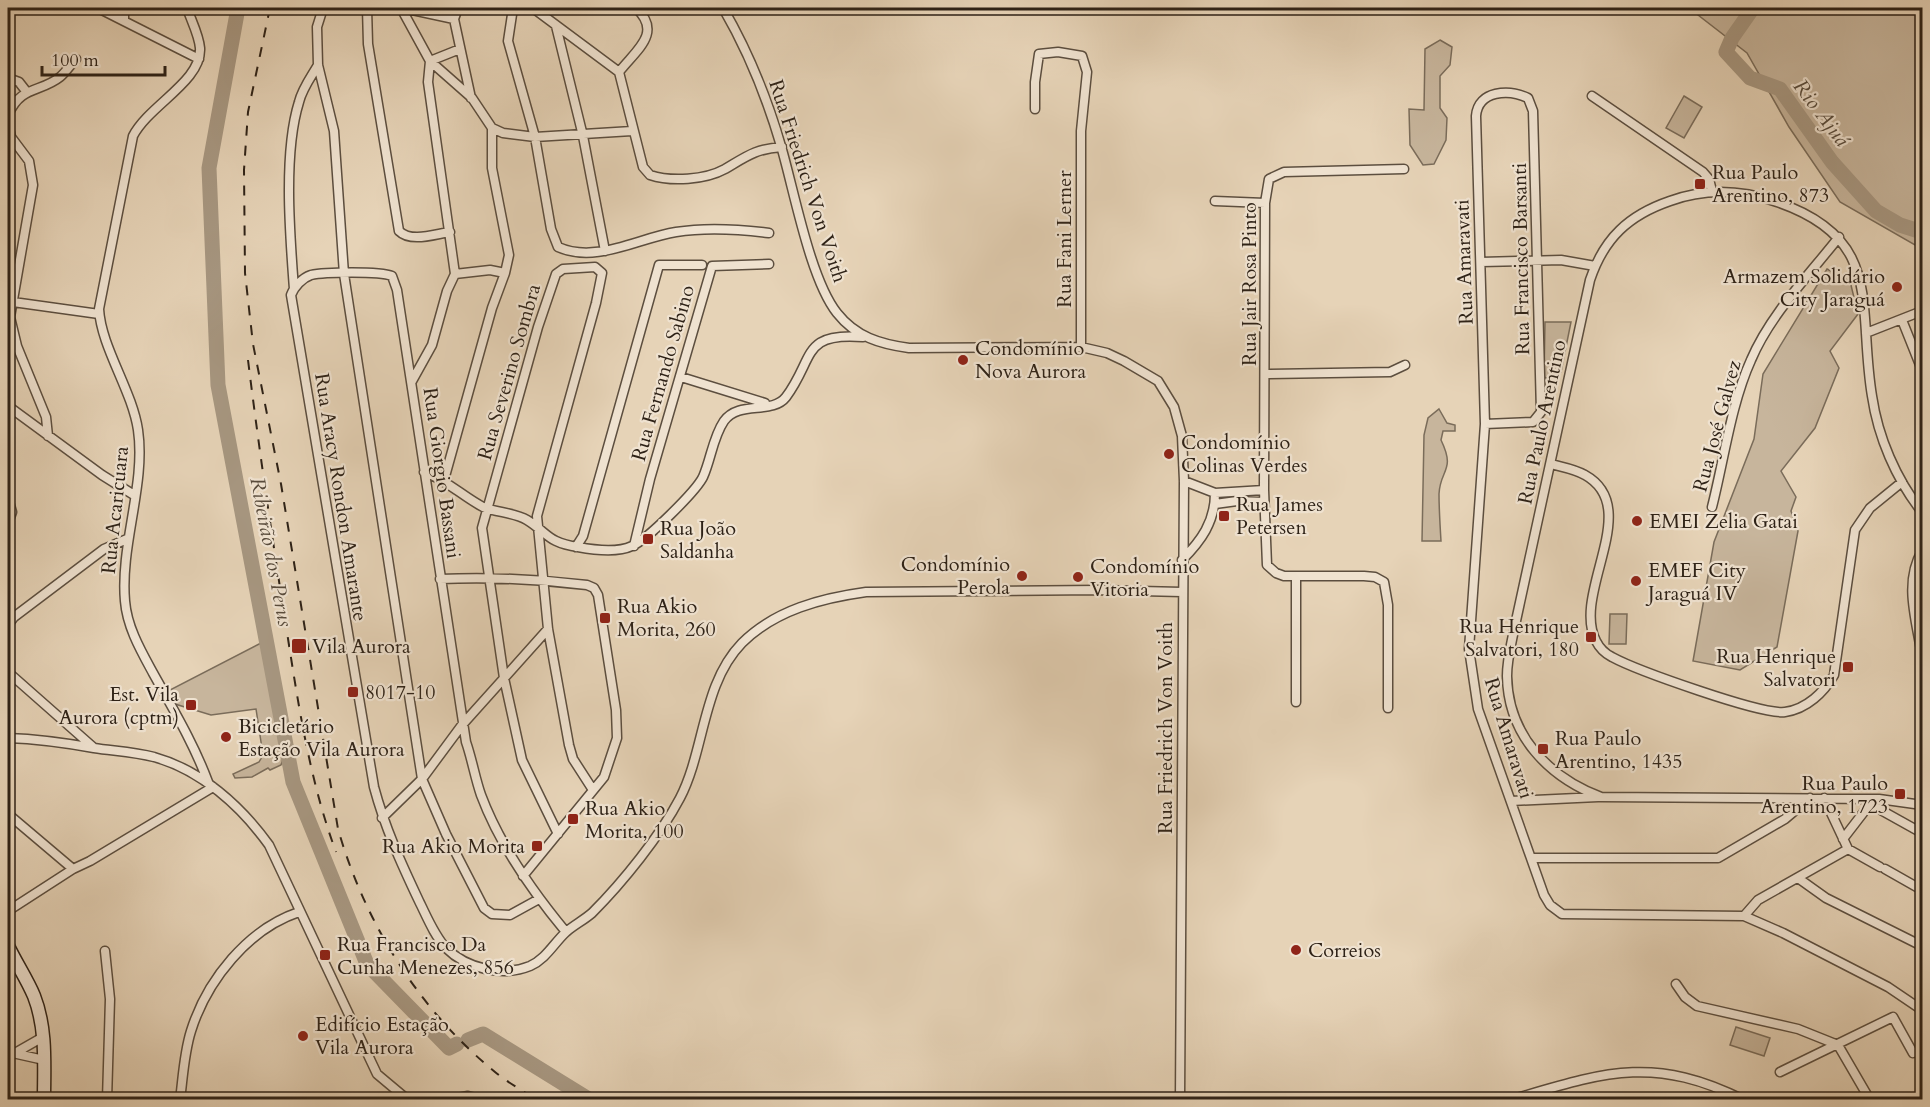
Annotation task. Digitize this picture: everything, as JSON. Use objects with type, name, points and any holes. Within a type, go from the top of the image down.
[{"type":"main road","points":[[8,946],[34,995],[43,1037],[44,1100]]},
{"type":"street","points":[[98,8],[165,44],[199,59],[199,41],[187,8]]},
{"type":"street","points":[[124,8],[124,20]]},
{"type":"street","points":[[323,8],[317,27],[318,65],[334,131],[344,274],[422,779],[446,834],[484,908],[492,914],[510,915],[539,899],[566,932]]},
{"type":"street","points":[[366,8],[368,44],[399,231],[404,236],[415,237],[450,232]]},
{"type":"street","points":[[402,8],[454,19]]},
{"type":"street","points":[[402,8],[430,61],[472,98],[492,128],[503,133],[535,137],[583,136],[632,131]]},
{"type":"street","points":[[458,8],[454,19],[472,98]]},
{"type":"street","points":[[513,8],[508,41],[535,137],[554,242],[565,250],[605,251],[679,231],[718,229],[769,233]]},
{"type":"street","points":[[533,8],[619,72],[632,131],[644,167],[650,175],[661,178],[696,178],[723,170],[752,152],[782,147]]},
{"type":"street","points":[[619,72],[646,38],[649,26],[646,17],[636,8]]},
{"type":"street","name":"Rua Friedrich Von Voith","points":[[723,8],[744,44],[782,147],[818,277],[836,312],[850,327],[865,337],[883,344],[909,348],[1081,347],[1107,353],[1158,381],[1179,420],[1184,482],[1180,1100]]},
{"type":"street","points":[[556,26],[583,136],[605,251]]},
{"type":"street","points":[[430,61],[460,49]]},
{"type":"street","name":"Rua Fani Lerner","points":[[1035,109],[1035,82],[1039,54],[1058,52],[1082,56],[1086,72],[1081,131],[1081,347]]},
{"type":"street","points":[[8,115],[26,91],[42,87],[60,77],[76,59]]},
{"type":"street","name":"Rua Acaricuara","points":[[199,59],[190,77],[146,115],[133,136],[99,315],[138,427],[140,442],[127,539],[124,584],[130,623],[195,750],[210,785]]},
{"type":"street","points":[[412,381],[432,345],[445,297],[455,274],[428,97],[430,61]]},
{"type":"street","name":"Rua Aracy Rondon Amarante","points":[[318,65],[298,104],[291,155],[289,227],[294,289],[291,295],[356,691],[382,818],[393,847],[438,939],[464,961],[489,969],[513,971],[541,959],[566,932],[592,912],[635,863],[680,798],[690,775],[701,730],[717,686],[741,644],[782,614],[836,596],[866,592],[1099,590],[1182,592]]},
{"type":"street","points":[[8,78],[20,82],[26,91]]},
{"type":"street","name":"Rua Francisco Barsanti","points":[[1479,104],[1490,95],[1501,93],[1519,94],[1531,101],[1534,131],[1540,417],[1529,423],[1485,424]]},
{"type":"street","points":[[1592,96],[1703,172],[1709,178],[1712,191]]},
{"type":"street","name":"Rua Amaravati","points":[[1479,104],[1476,111],[1476,138],[1485,424],[1469,649],[1478,709],[1544,895],[1550,905],[1562,914],[1744,916],[1783,933],[1888,987],[1923,1010]]},
{"type":"street","points":[[8,123],[11,137],[29,161],[32,174],[22,257],[9,312],[17,346],[46,417],[48,436]]},
{"type":"street","points":[[444,480],[492,308],[505,273],[508,255],[492,168],[492,128]]},
{"type":"street","name":"Rua Jair Rosa Pinto","points":[[1296,576],[1276,573],[1267,565],[1264,502],[1266,374],[1264,203],[1269,179],[1284,172],[1404,169]]},
{"type":"street","name":"Rua Paulo Arentino","points":[[1923,512],[1902,482],[1887,450],[1874,411],[1859,272],[1848,249],[1839,237],[1813,218],[1781,203],[1746,194],[1712,191],[1673,200],[1634,216],[1615,233],[1595,267],[1514,630],[1508,669],[1509,696],[1514,717],[1534,753],[1567,781],[1601,796],[1824,798],[1905,801],[1923,806]]},
{"type":"street","points":[[1215,201],[1264,203]]},
{"type":"street","name":"Rua José Galvez","points":[[1712,507],[1742,384],[1752,357],[1782,310],[1839,237]]},
{"type":"street","points":[[1481,262],[1569,261],[1595,267]]},
{"type":"street","points":[[576,547],[587,522],[659,264],[702,265]]},
{"type":"street","name":"Rua Fernando Sabino","points":[[634,546],[650,479],[712,266],[769,264]]},
{"type":"street","name":"Rua Severino Sombra","points":[[537,530],[539,507],[596,303],[602,273],[599,268],[563,269],[556,274],[538,327],[486,508],[483,528],[504,678],[522,760],[558,834]]},
{"type":"street","points":[[455,274],[488,270],[505,273]]},
{"type":"street","name":"Rua Giorgio Bassani","points":[[344,274],[371,271],[392,276],[397,290],[462,725],[482,796],[524,876],[539,899]]},
{"type":"street","points":[[294,289],[309,276],[344,274]]},
{"type":"street","points":[[13,302],[99,315]]},
{"type":"street","points":[[1866,333],[1923,310]]},
{"type":"street","points":[[1902,320],[1923,370]]},
{"type":"street","points":[[424,472],[444,480],[486,508],[521,518],[546,537],[576,547],[617,550],[634,546],[695,491],[724,420],[747,407],[771,405],[786,397],[810,351],[821,341],[835,337],[865,337]]},
{"type":"street","points":[[1266,374],[1390,372],[1405,365]]},
{"type":"street","points":[[681,377],[771,405]]},
{"type":"street","points":[[8,406],[134,495]]},
{"type":"street","points":[[1551,464],[1591,479],[1605,494],[1608,528],[1589,618],[1592,633],[1601,650],[1613,658],[1662,676],[1757,709],[1778,712],[1803,706],[1821,693],[1834,675],[1855,530],[1870,508],[1902,482]]},
{"type":"street","points":[[1184,482],[1215,494],[1264,490]]},
{"type":"street","points":[[1182,560],[1202,539],[1215,504],[1215,494]]},
{"type":"street","points":[[8,498],[12,512],[8,524]]},
{"type":"street","points":[[1215,504],[1237,501],[1264,502]]},
{"type":"street","points":[[537,530],[548,629],[571,752],[592,790]]},
{"type":"street","points":[[8,625],[14,617],[104,549],[127,539]]},
{"type":"street","points":[[1923,551],[1912,575],[1912,590],[1923,656]]},
{"type":"street","points":[[1296,702],[1296,576],[1364,576],[1380,579],[1386,588],[1388,708]]},
{"type":"street","points":[[440,579],[489,577],[542,580],[594,588],[600,604],[616,710],[617,738],[604,777],[524,876]]},
{"type":"street","points":[[382,818],[422,779],[462,725],[548,629]]},
{"type":"street","points":[[8,672],[94,748]]},
{"type":"street","points":[[8,738],[156,758],[210,785],[242,813],[269,845],[376,1074],[408,1100]]},
{"type":"street","points":[[8,911],[210,785]]},
{"type":"street","points":[[1511,801],[1601,796]]},
{"type":"street","points":[[1531,858],[1718,858],[1776,824],[1810,798]]},
{"type":"street","points":[[1824,798],[1848,849],[1923,890]]},
{"type":"street","points":[[1843,839],[1870,801],[1923,833]]},
{"type":"street","points":[[8,814],[73,869]]},
{"type":"street","points":[[1744,916],[1758,900],[1848,849]]},
{"type":"street","points":[[1798,878],[1826,898],[1923,946]]},
{"type":"street","points":[[180,1100],[192,1028],[218,978],[238,952],[272,923],[299,912]]},
{"type":"street","points":[[105,951],[110,1020],[107,1100]]},
{"type":"street","points":[[1676,984],[1690,1002],[1703,1008],[1798,1029],[1838,1044],[1870,1100]]},
{"type":"street","points":[[1780,1072],[1893,1017],[1913,1053]]},
{"type":"street","points":[[8,1057],[17,1054],[43,1037]]},
{"type":"street","points":[[17,1054],[44,1060]]},
{"type":"street","points":[[1510,1100],[1594,1075],[1654,1071],[1690,1078],[1744,1100]]},
{"type":"street","points":[[447,1100],[468,1096],[483,1100]]},
{"type":"shaded area","points":[[1689,8],[1922,8],[1922,249],[1840,202],[1789,127],[1747,53]]},
{"type":"shaded area","points":[[1440,40],[1452,47],[1450,65],[1440,76],[1440,108],[1447,118],[1446,140],[1434,164],[1423,165],[1410,145],[1409,109],[1424,110],[1425,49]]},
{"type":"shaded area","points":[[1684,96],[1702,107],[1684,138],[1666,128]]},
{"type":"shaded area","points":[[1827,269],[1850,281],[1858,314],[1830,351],[1839,368],[1815,428],[1781,471],[1796,497],[1791,511],[1798,531],[1777,647],[1740,670],[1693,661],[1714,542],[1754,439],[1763,374]]},
{"type":"shaded area","points":[[1545,322],[1571,322],[1561,372],[1554,381],[1544,377]]},
{"type":"shaded area","points":[[1439,409],[1447,423],[1455,425],[1455,431],[1443,431],[1441,440],[1447,464],[1439,494],[1441,541],[1422,541],[1424,435],[1428,418]]},
{"type":"shaded area","points":[[1610,614],[1627,614],[1626,644],[1609,644]]},
{"type":"shaded area","points":[[265,641],[283,759],[281,765],[270,770],[268,768],[252,777],[235,778],[233,774],[259,762],[263,755],[256,709],[211,715],[175,704],[168,691]]},
{"type":"shaded area","points":[[1736,1027],[1770,1038],[1764,1056],[1730,1045]]},
{"type":"waterway","name":"Ribeirão dos Perus","points":[[238,8],[209,168],[218,385],[293,782],[367,964],[449,1048],[457,1044]]},
{"type":"waterway","name":"Rio Ajuá","points":[[1753,8],[1732,38],[1726,52],[1750,78],[1780,89],[1832,162],[1876,211],[1900,225],[1922,232]]},
{"type":"waterway","name":"Ribeirão dos Perus","points":[[468,1040],[483,1034],[590,1100]]},
{"type":"railway","points":[[270,8],[248,112],[244,170],[245,273],[253,344],[281,484],[338,829],[363,898],[398,962],[419,993],[468,1048],[500,1076],[537,1100]]},
{"type":"railway","points":[[248,360],[300,712],[318,797],[336,852]]},
{"type":"place","name":"Rua Paulo Arentino, 873","points":[[1700,184]]},
{"type":"place","name":"Armazem Solidário City Jaraguá","points":[[1897,287]]},
{"type":"place","name":"Condomínio Nova Aurora","points":[[963,360]]},
{"type":"place","name":"Condomínio Colinas Verdes","points":[[1169,454]]},
{"type":"place","name":"Rua James Petersen","points":[[1224,516]]},
{"type":"place","name":"EMEI Zelia Gatai","points":[[1637,521]]},
{"type":"place","name":"Rua João Saldanha","points":[[648,539]]},
{"type":"place","name":"Condomínio Perola","points":[[1022,576]]},
{"type":"place","name":"Condomínio Vitoria","points":[[1078,577]]},
{"type":"place","name":"EMEF City Jaraguá IV","points":[[1636,581]]},
{"type":"place","name":"Rua Akio Morita, 260","points":[[605,618]]},
{"type":"place","name":"Rua Henrique Salvatori, 180","points":[[1591,637]]},
{"type":"place","name":"Vila Aurora","points":[[299,646]]},
{"type":"place","name":"Rua Henrique Salvatori","points":[[1848,667]]},
{"type":"place","name":"8017-10","points":[[353,692]]},
{"type":"place","name":"Est. Vila Aurora (cptm)","points":[[191,705]]},
{"type":"place","name":"Bicicletário Estação Vila Aurora","points":[[226,737]]},
{"type":"place","name":"Rua Paulo Arentino, 1435","points":[[1543,749]]},
{"type":"place","name":"Rua Paulo Arentino, 1723","points":[[1900,794]]},
{"type":"place","name":"Rua Akio Morita, 100","points":[[573,819]]},
{"type":"place","name":"Rua Akio Morita","points":[[537,846]]},
{"type":"place","name":"Correios","points":[[1296,950]]},
{"type":"place","name":"Rua Francisco Da Cunha Menezes, 856","points":[[325,955]]},
{"type":"place","name":"Edifício Estação Vila Aurora","points":[[303,1036]]}]
